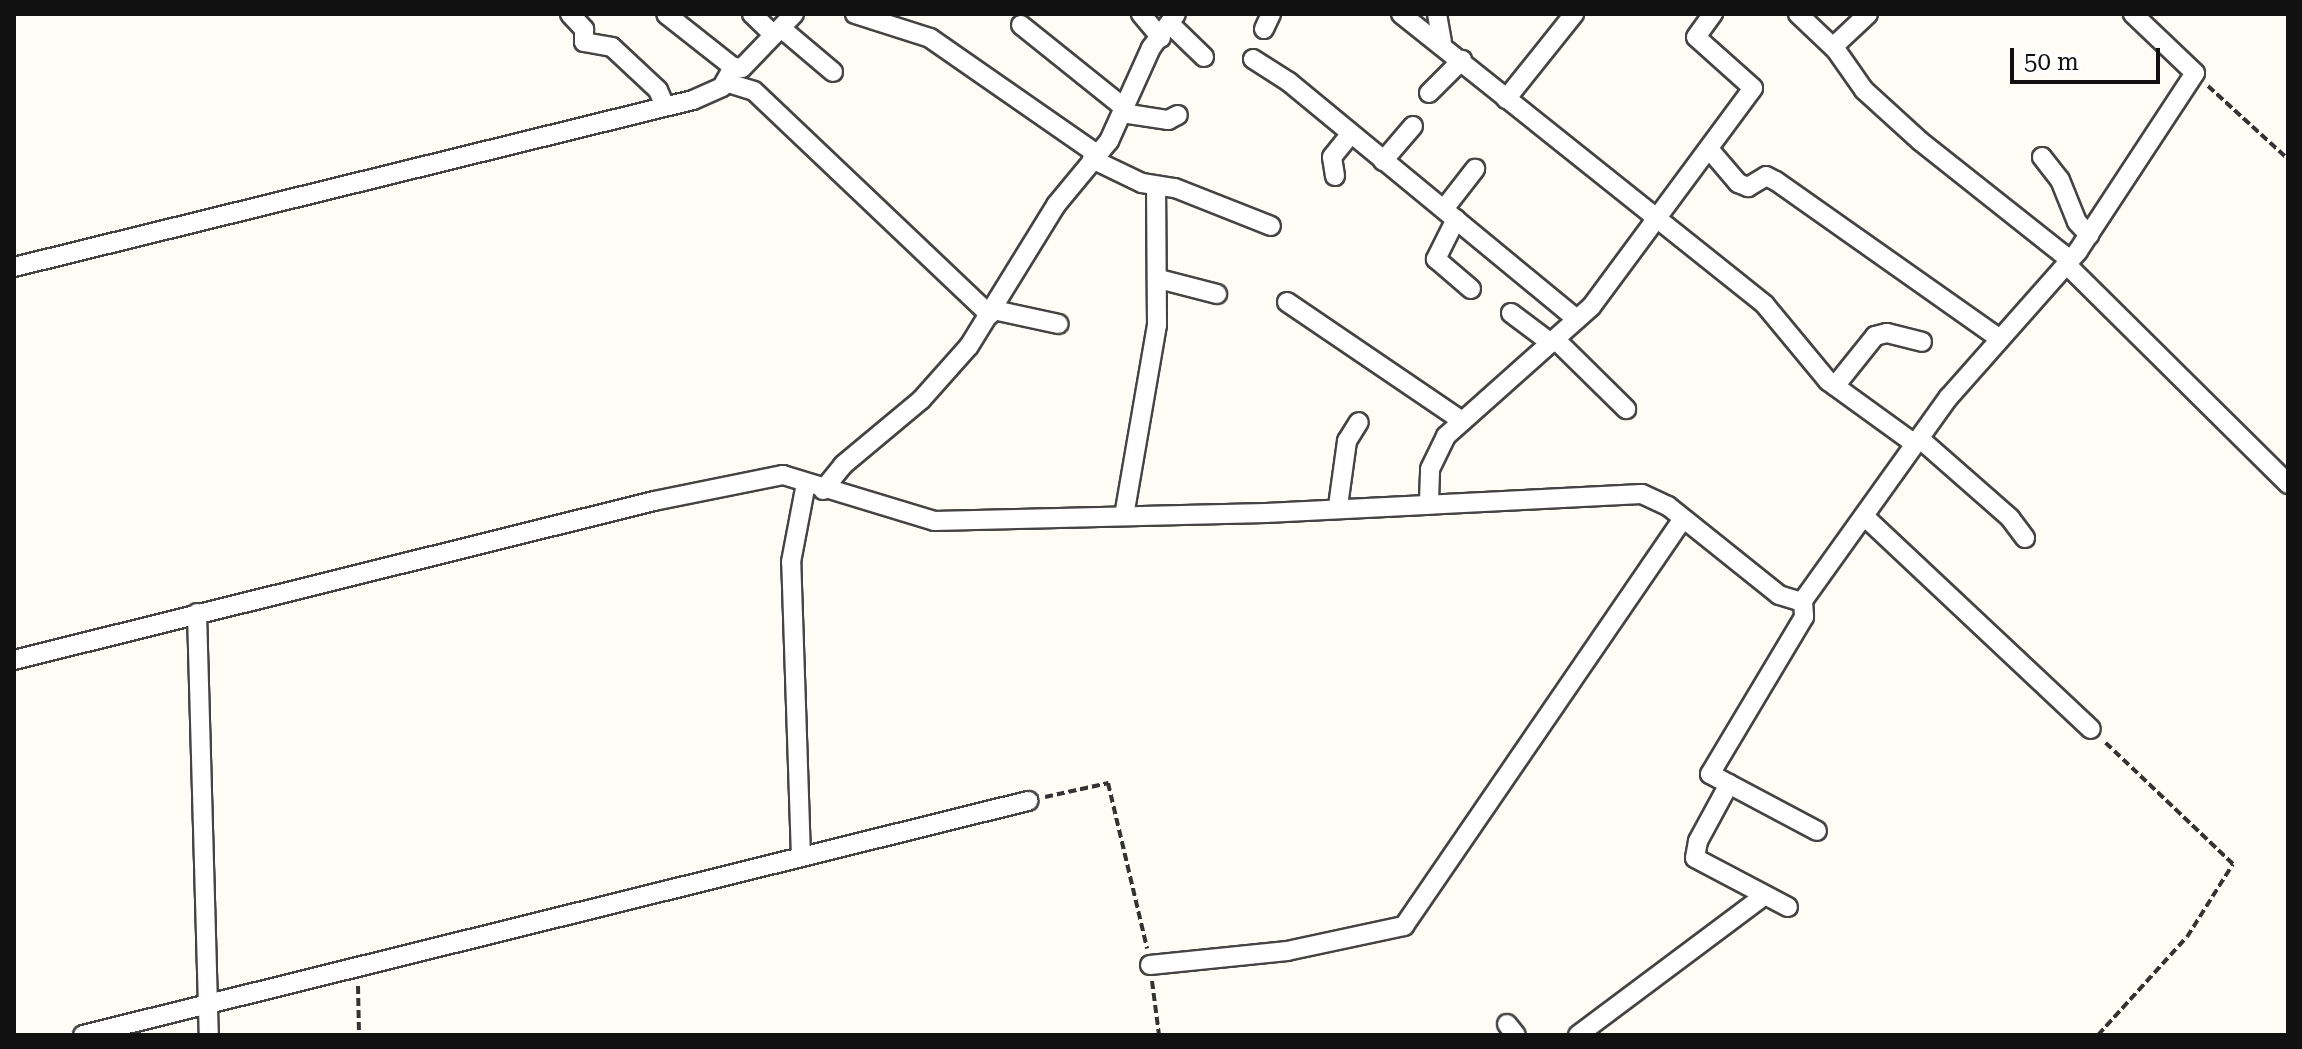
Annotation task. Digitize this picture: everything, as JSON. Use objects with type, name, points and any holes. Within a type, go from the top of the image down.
[{"type":"street","points":[[570,14],[584,29],[584,42],[612,47],[658,90],[664,104]]},
{"type":"street","points":[[666,14],[729,75],[754,91],[992,312],[1059,324]]},
{"type":"street","points":[[752,14],[783,26],[833,72]]},
{"type":"street","points":[[855,14],[930,38],[1095,156],[1156,186],[1175,188],[1271,226]]},
{"type":"street","points":[[1141,14],[1169,26],[1204,57]]},
{"type":"street","points":[[1401,14],[1442,42],[1506,99],[1654,220],[1765,305],[1806,360],[1835,386],[1917,441],[2010,518],[2025,538]]},
{"type":"street","points":[[1437,14],[1442,42]]},
{"type":"street","points":[[1506,99],[1574,14]]},
{"type":"street","points":[[1429,501],[1430,469],[1446,436],[1577,319],[1753,88],[1696,37],[1713,14]]},
{"type":"street","points":[[1798,14],[1833,47],[1864,90],[1920,141],[2068,262],[2288,484]]},
{"type":"street","points":[[1833,47],[1868,14]]},
{"type":"street","points":[[1817,831],[1710,774],[1804,617],[1803,601],[1917,441],[2089,235],[2195,73],[2133,14]]},
{"type":"street","points":[[1021,25],[1122,109],[1168,120],[1178,115]]},
{"type":"street","points":[[14,267],[664,104],[693,100],[742,68],[783,26]]},
{"type":"street","points":[[801,857],[791,562],[795,516],[814,486],[921,400],[992,312],[1056,205],[1095,156],[1169,26]]},
{"type":"street","points":[[1253,59],[1450,214],[1577,319]]},
{"type":"street","points":[[1429,93],[1462,60]]},
{"type":"street","points":[[1383,161],[1413,126]]},
{"type":"street","points":[[1335,176],[1332,157],[1350,135]]},
{"type":"street","points":[[1709,149],[1738,183],[1748,187],[1766,176],[1776,181],[2000,339]]},
{"type":"street","points":[[2042,157],[2060,180],[2077,222],[2089,235]]},
{"type":"street","points":[[1471,289],[1436,259],[1450,214],[1475,169]]},
{"type":"street","points":[[1124,516],[1151,368],[1159,279],[1156,186]]},
{"type":"street","points":[[1159,279],[1217,294]]},
{"type":"street","points":[[1287,302],[1462,421]]},
{"type":"street","points":[[1511,313],[1553,341],[1626,409]]},
{"type":"street","points":[[1835,386],[1875,336],[1887,333],[1922,342]]},
{"type":"street","points":[[1338,506],[1347,441],[1359,422]]},
{"type":"street","points":[[14,660],[735,482],[783,475],[934,521],[1124,516],[1429,501],[1571,500],[1642,494],[1683,519],[1779,595],[1803,601]]},
{"type":"street","points":[[1864,516],[2091,729]]},
{"type":"street","points":[[1150,965],[1287,951],[1404,926],[1683,519]]},
{"type":"street","points":[[197,613],[209,1035]]},
{"type":"street","points":[[1729,784],[1698,841],[1695,858],[1788,907]]},
{"type":"street","points":[[83,1035],[1028,801]]},
{"type":"street","points":[[1578,1035],[1764,896]]},
{"type":"path","points":[[2195,73],[2288,159]]},
{"type":"path","points":[[2091,729],[2233,864],[2187,937],[2098,1035]]},
{"type":"path","points":[[1028,801],[1108,783],[1150,965],[1159,1035]]},
{"type":"path","points":[[356,968],[359,1035]]}]
